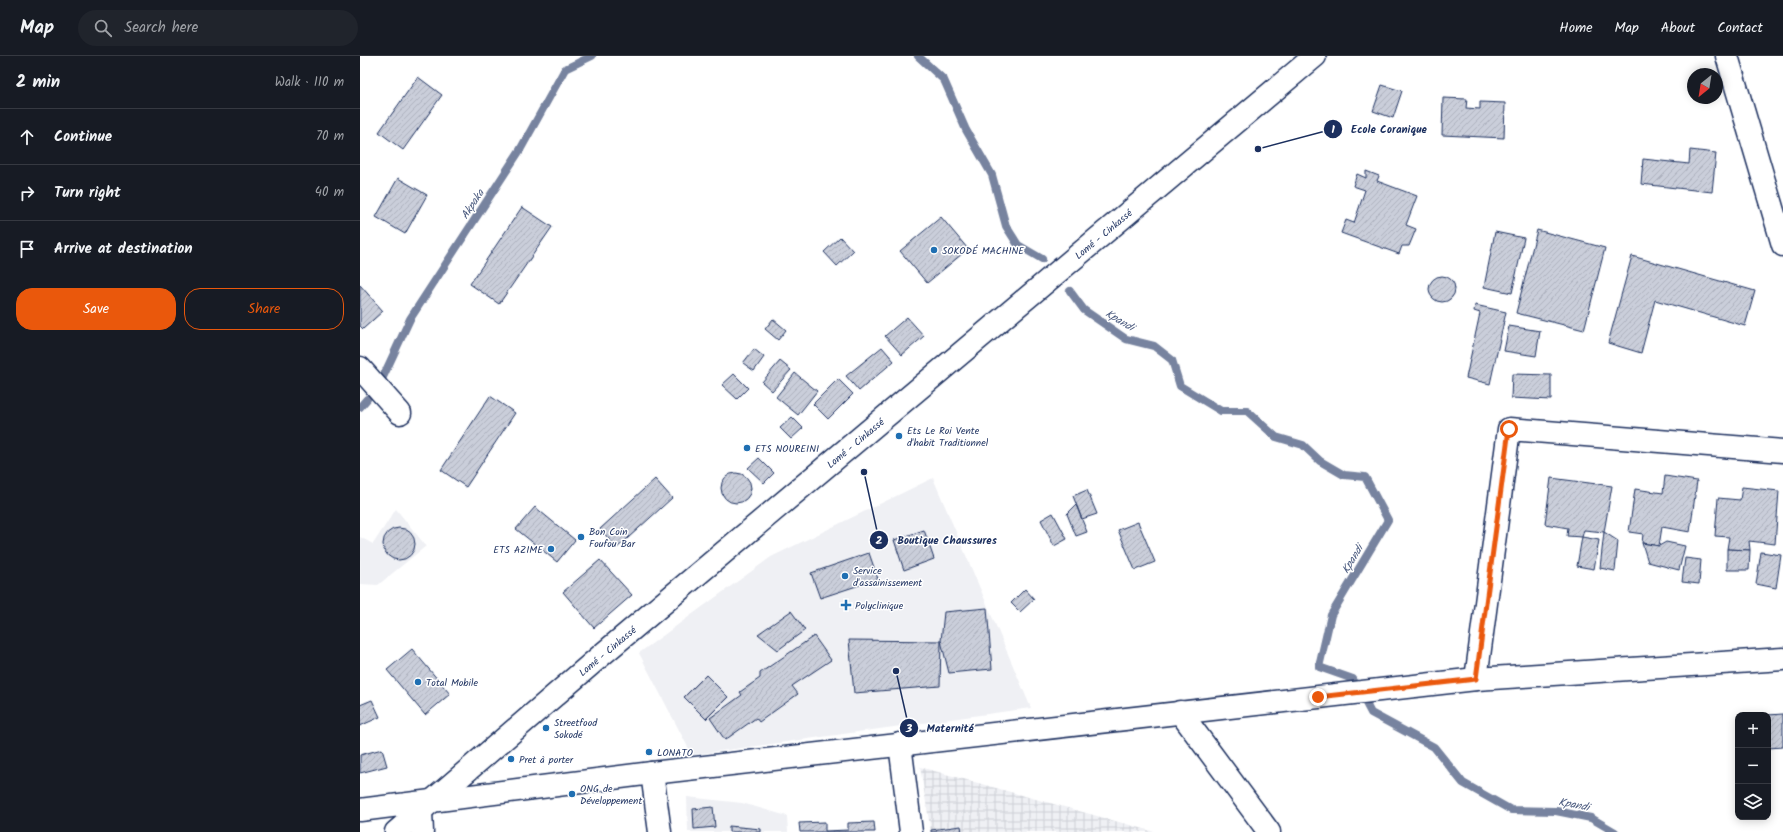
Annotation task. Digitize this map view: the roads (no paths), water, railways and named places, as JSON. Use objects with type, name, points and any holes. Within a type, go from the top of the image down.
[{"type":"main road","name":"Lomé - Cinkassé","points":[[396,832],[425,815],[604,653],[1316,56]]},
{"type":"main road","points":[[1727,56],[1783,245]]},
{"type":"main road","points":[[360,368],[400,414]]},
{"type":"main road","points":[[1476,679],[1509,429],[1783,450]]},
{"type":"main road","points":[[360,810],[425,815],[652,773],[1476,679],[1783,659]]},
{"type":"main road","points":[[1180,712],[1270,832]]},
{"type":"main road","points":[[900,744],[911,832]]},
{"type":"main road","points":[[652,773],[660,832]]},
{"type":"waterway","name":"Akpaka","points":[[383,377],[410,319],[520,150],[565,69],[592,56]]},
{"type":"waterway","name":"Kpandi","points":[[918,56],[944,80],[966,130],[992,175],[1006,226],[1018,245],[1042,259]]},
{"type":"waterway","name":"Kpandi","points":[[1070,291],[1084,310],[1126,339],[1154,346],[1172,360],[1180,386],[1221,411],[1247,411],[1276,437],[1303,445],[1320,461],[1344,475],[1365,477],[1388,520],[1331,615],[1319,667],[1353,679],[1371,713],[1434,747],[1463,783],[1511,810],[1556,811],[1591,818],[1615,832]]},
{"type":"waterway","name":"Akpaka","points":[[360,407],[367,399]]},
{"type":"place","name":"Ecole Coranique","points":[[1258,149]]},
{"type":"place","name":"SOKODÉ MACHINE","points":[[934,250]]},
{"type":"place","name":"Ets Le Roi Vente d'habit Traditionnel","points":[[899,436]]},
{"type":"place","name":"ETS NOUREINI","points":[[747,448]]},
{"type":"place","name":"Boutique Chaussures","points":[[864,472]]},
{"type":"place","name":"Bon Coin Foufou Bar","points":[[581,537]]},
{"type":"place","name":"ETS AZIME","points":[[551,549]]},
{"type":"place","name":"Service d'assainissement","points":[[845,576]]},
{"type":"place","name":"Polyclinique","points":[[846,605]]},
{"type":"place","name":"Maternité","points":[[896,671]]},
{"type":"place","name":"Total Mobile","points":[[418,682]]},
{"type":"place","name":"Streetfood Sokodé","points":[[546,728]]},
{"type":"place","name":"LONATO","points":[[649,752]]},
{"type":"place","name":"Pret à porter","points":[[511,759]]},
{"type":"place","name":"ONG de Développement","points":[[572,794]]}]
